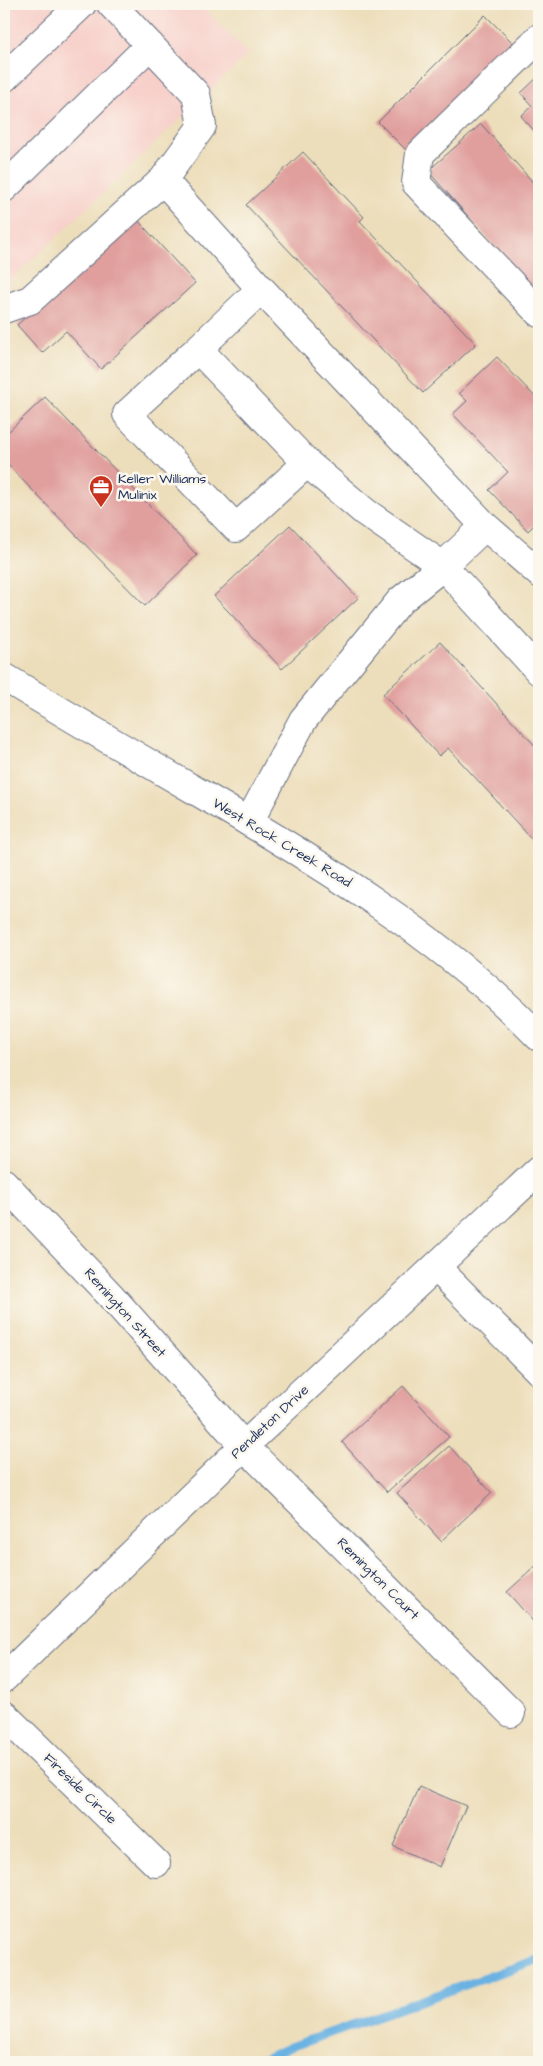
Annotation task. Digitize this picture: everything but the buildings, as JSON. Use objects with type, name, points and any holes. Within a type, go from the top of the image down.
[{"type":"street","points":[[4,78],[82,4]]},
{"type":"street","points":[[4,309],[30,300],[163,180],[202,126],[196,94],[112,4]]},
{"type":"street","points":[[539,38],[420,154],[416,183],[539,313]]},
{"type":"street","points":[[4,188],[150,45]]},
{"type":"street","points":[[163,180],[261,289],[485,526],[539,573]]},
{"type":"street","points":[[261,289],[127,414],[236,528],[307,463]]},
{"type":"street","points":[[198,349],[307,463],[365,512],[443,566],[539,671]]},
{"type":"street","points":[[249,822],[303,720],[400,601],[443,566],[485,526]]},
{"type":"street","name":"West Rock Creek Road","points":[[4,677],[249,822],[384,906],[472,974],[507,1004],[539,1037]]},
{"type":"street","name":"Pendleton Drive","points":[[4,1678],[244,1446],[437,1268],[539,1170]]},
{"type":"street","name":"Remington Street","points":[[4,1183],[110,1295],[244,1446]]},
{"type":"street","points":[[437,1268],[539,1371]]},
{"type":"street","name":"Remington Court","points":[[244,1446],[511,1713]]},
{"type":"street","name":"Fireside Circle","points":[[4,1715],[156,1863]]},
{"type":"shaded area","points":[[4,4],[200,4],[248,54],[4,287]]},
{"type":"waterway","points":[[257,2062],[290,2047],[539,1959]]},
{"type":"place","name":"Keller Williams Mulinix","points":[[101,508]]}]
